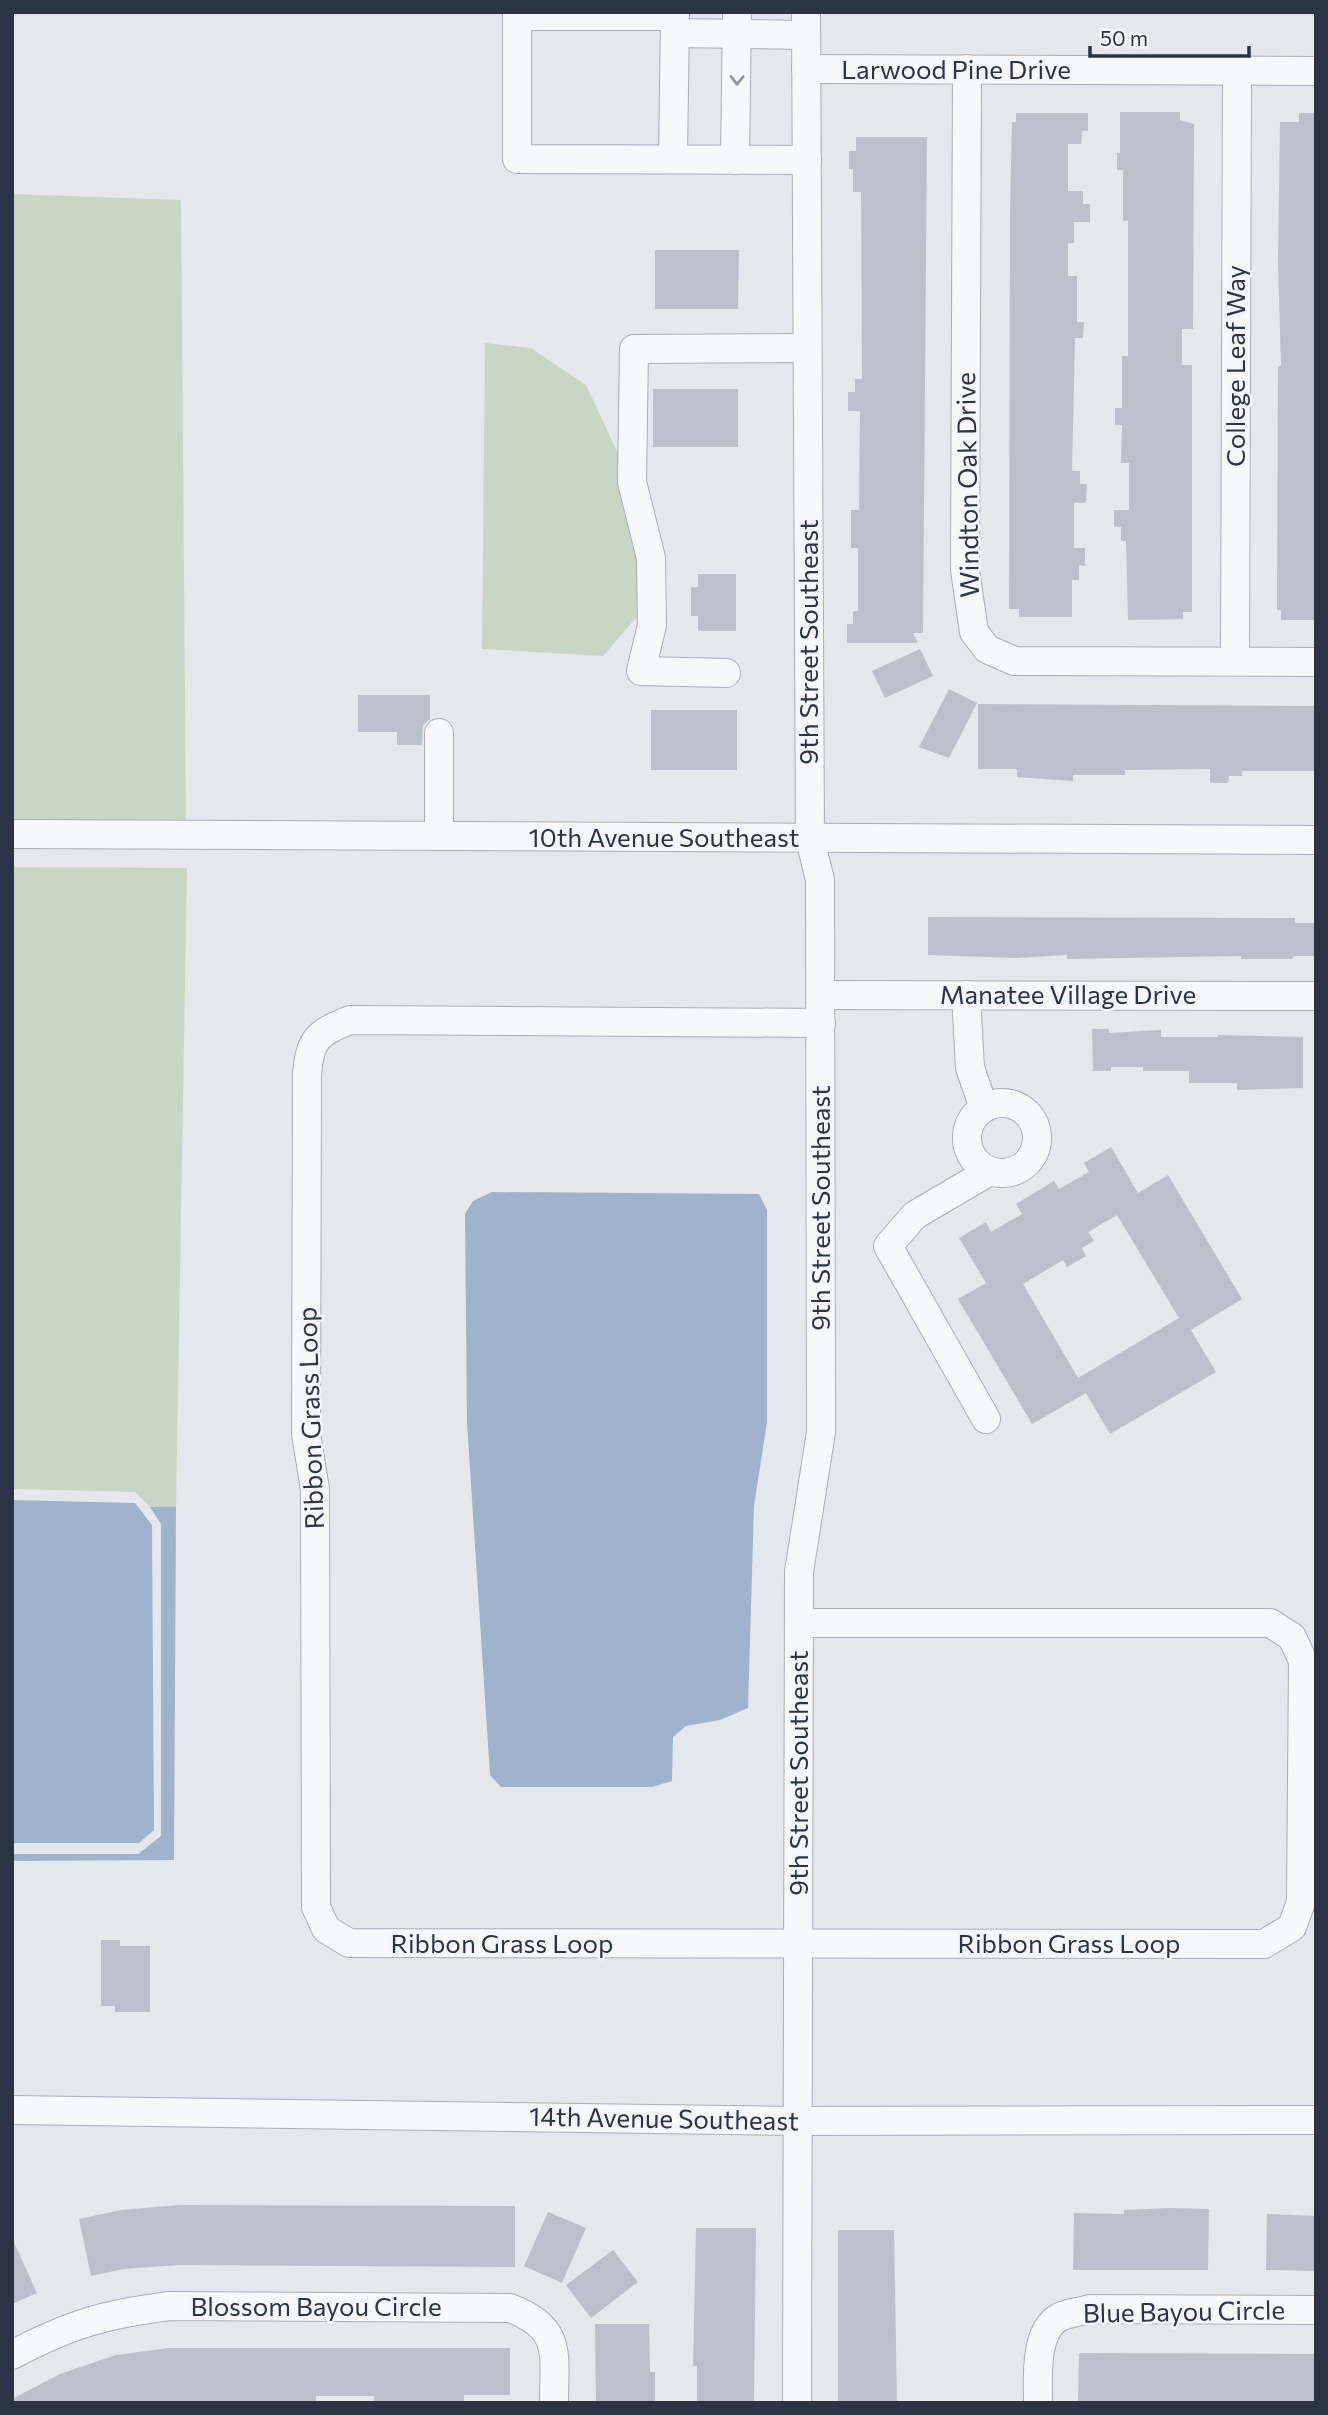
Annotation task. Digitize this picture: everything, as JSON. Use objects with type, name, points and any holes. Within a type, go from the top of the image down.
[{"type":"street","points":[[806,23],[517,16],[517,159],[807,160]]},
{"type":"street","points":[[673,159],[675,20]]},
{"type":"street","points":[[735,160],[737,23]]},
{"type":"street","name":"9th Street Southeast","points":[[797,2403],[799,1572],[821,1432],[820,880],[810,839],[806,23]]},
{"type":"street","name":"Larwood Pine Drive","points":[[806,69],[1316,71]]},
{"type":"street","name":"Windton Oak Drive","points":[[967,69],[965,570],[974,632],[986,649],[1014,661],[1316,662]]},
{"type":"street","name":"College Leaf Way","points":[[1235,660],[1237,71]]},
{"type":"street","points":[[726,673],[641,671],[652,625],[651,558],[632,482],[634,349],[807,348]]},
{"type":"street","points":[[439,733],[439,836]]},
{"type":"street","name":"10th Avenue Southeast","points":[[12,834],[1316,840]]},
{"type":"street","points":[[966,995],[970,1068],[984,1108]]},
{"type":"street","name":"Manatee Village Drive","points":[[821,1009],[966,995],[1316,996]]},
{"type":"street","name":"Ribbon Grass Loop","points":[[799,1623],[1270,1623],[1292,1637],[1303,1661],[1301,1902],[1292,1927],[1264,1944],[799,1945],[349,1943],[326,1928],[316,1908],[315,1489],[306,1434],[309,1047],[325,1030],[350,1020],[821,1009]]},
{"type":"street","points":[[995,1103],[1018,1106],[1035,1123],[1038,1135],[1032,1157],[1024,1166],[1002,1174],[990,1171],[972,1157],[967,1136],[969,1125],[984,1108],[995,1103]]},
{"type":"street","points":[[986,1419],[888,1246],[915,1215],[990,1171]]},
{"type":"street","name":"14th Avenue Southeast","points":[[12,2110],[799,2121],[1316,2120]]},
{"type":"street","name":"Blossom Bayou Circle","points":[[12,2355],[68,2326],[120,2312],[170,2306],[510,2308],[534,2317],[548,2332],[554,2357],[554,2403]]},
{"type":"street","name":"Blue Bayou Circle","points":[[1038,2403],[1038,2372],[1044,2336],[1058,2318],[1090,2309],[1316,2310]]},
{"type":"green space","points":[[12,194],[181,200],[186,823],[12,821]]},
{"type":"green space","points":[[485,343],[531,348],[586,385],[622,462],[640,559],[641,612],[603,656],[482,649]]},
{"type":"green space","points":[[12,867],[187,868],[176,1507],[150,1507],[135,1492],[12,1489]]},
{"type":"water","points":[[492,1192],[759,1194],[767,1210],[767,1422],[754,1506],[748,1708],[720,1720],[686,1726],[673,1737],[672,1781],[652,1787],[501,1787],[490,1775],[467,1423],[465,1214],[473,1201]]},
{"type":"water","points":[[12,1500],[135,1503],[152,1525],[154,1830],[139,1843],[12,1843]]},
{"type":"water","points":[[150,1507],[176,1507],[174,1860],[12,1861],[12,1854],[138,1854],[161,1836],[161,1524]]},
{"type":"building","points":[[1120,112],[1180,112],[1180,120],[1194,124],[1193,329],[1182,329],[1182,365],[1192,365],[1192,612],[1183,612],[1183,619],[1128,620],[1126,541],[1121,541],[1121,527],[1114,527],[1114,510],[1129,510],[1129,463],[1121,463],[1122,425],[1115,425],[1115,408],[1122,408],[1122,356],[1128,356],[1128,221],[1123,221],[1123,170],[1117,170],[1117,153],[1120,153]]},
{"type":"building","points":[[1016,113],[1088,113],[1088,131],[1082,131],[1081,144],[1068,144],[1068,191],[1083,191],[1083,204],[1090,204],[1090,222],[1074,222],[1074,243],[1068,243],[1068,276],[1077,276],[1077,322],[1084,322],[1083,338],[1075,338],[1072,471],[1080,471],[1080,484],[1087,484],[1086,503],[1074,503],[1074,548],[1085,548],[1085,566],[1079,565],[1079,580],[1072,580],[1072,617],[1019,617],[1019,609],[1009,609],[1010,212],[1012,122],[1016,122]]},
{"type":"building","points":[[1299,113],[1316,113],[1316,620],[1281,620],[1281,610],[1277,610],[1278,366],[1281,366],[1278,262],[1280,122],[1299,122]]},
{"type":"building","points":[[856,137],[927,137],[923,633],[913,633],[918,643],[847,643],[847,624],[853,624],[853,611],[858,611],[858,548],[851,548],[851,510],[859,510],[860,411],[848,411],[848,392],[855,392],[855,379],[862,379],[861,192],[853,192],[853,169],[849,169],[849,151],[856,151]]},
{"type":"building","points":[[655,250],[739,250],[738,309],[655,309]]},
{"type":"building","points":[[653,389],[738,389],[738,447],[653,447]]},
{"type":"building","points":[[698,574],[736,574],[736,631],[698,631],[698,616],[691,616],[691,587],[698,587]]},
{"type":"building","points":[[920,649],[933,676],[885,698],[872,671]]},
{"type":"building","points":[[949,689],[977,703],[949,758],[919,747]]},
{"type":"building","points":[[358,695],[430,695],[430,719],[423,725],[422,745],[397,745],[397,732],[358,732]]},
{"type":"building","points":[[978,704],[1316,706],[1316,771],[1242,771],[1242,776],[1229,776],[1228,783],[1210,783],[1210,769],[1125,770],[1125,775],[1073,775],[1073,781],[1017,777],[1017,769],[978,769]]},
{"type":"building","points":[[651,710],[737,710],[737,770],[651,770]]},
{"type":"building","points":[[928,917],[1295,918],[1295,923],[1316,923],[1316,956],[1293,956],[1292,959],[1241,959],[1241,956],[1067,959],[1067,955],[1016,958],[928,955]]},
{"type":"building","points":[[1092,1029],[1109,1029],[1109,1033],[1161,1030],[1161,1037],[1303,1037],[1303,1088],[1237,1090],[1237,1083],[1189,1083],[1189,1071],[1143,1071],[1143,1067],[1111,1067],[1111,1071],[1093,1071]]},
{"type":"building","points":[[1111,1147],[1138,1193],[1168,1175],[1242,1299],[1191,1330],[1216,1372],[1110,1434],[1086,1393],[1032,1424],[958,1299],[986,1283],[959,1238],[986,1222],[991,1232],[1022,1214],[1016,1204],[1054,1181],[1059,1189],[1089,1172],[1084,1163]],"holes":[[[1117,1215],[1179,1318],[1078,1378],[1023,1284],[1063,1260],[1067,1267],[1086,1256],[1082,1248],[1094,1241],[1088,1232]]]},
{"type":"building","points":[[101,1940],[120,1940],[120,1946],[150,1946],[150,2012],[115,2012],[115,2006],[101,2006]]},
{"type":"building","points":[[180,2205],[515,2206],[515,2267],[180,2265],[123,2269],[91,2276],[79,2219],[121,2210]]},
{"type":"building","points":[[1209,2209],[1208,2270],[1073,2270],[1074,2213],[1124,2214],[1124,2210]]},
{"type":"building","points":[[548,2212],[586,2228],[562,2283],[524,2266]]},
{"type":"building","points":[[1267,2214],[1316,2216],[1316,2271],[1266,2270]]},
{"type":"building","points":[[696,2228],[756,2228],[754,2403],[697,2403],[697,2366],[693,2366]]},
{"type":"building","points":[[838,2230],[894,2230],[897,2403],[838,2403]]},
{"type":"building","points":[[12,2238],[37,2293],[12,2304]]},
{"type":"building","points":[[613,2250],[638,2282],[591,2318],[566,2285]]},
{"type":"building","points":[[595,2324],[649,2324],[650,2372],[655,2372],[655,2403],[596,2403]]},
{"type":"building","points":[[169,2348],[510,2348],[510,2395],[464,2395],[464,2403],[374,2403],[374,2396],[316,2396],[316,2403],[12,2403],[12,2399],[60,2374],[116,2355]]},
{"type":"building","points":[[1079,2353],[1314,2354],[1315,2403],[1078,2403]]}]
